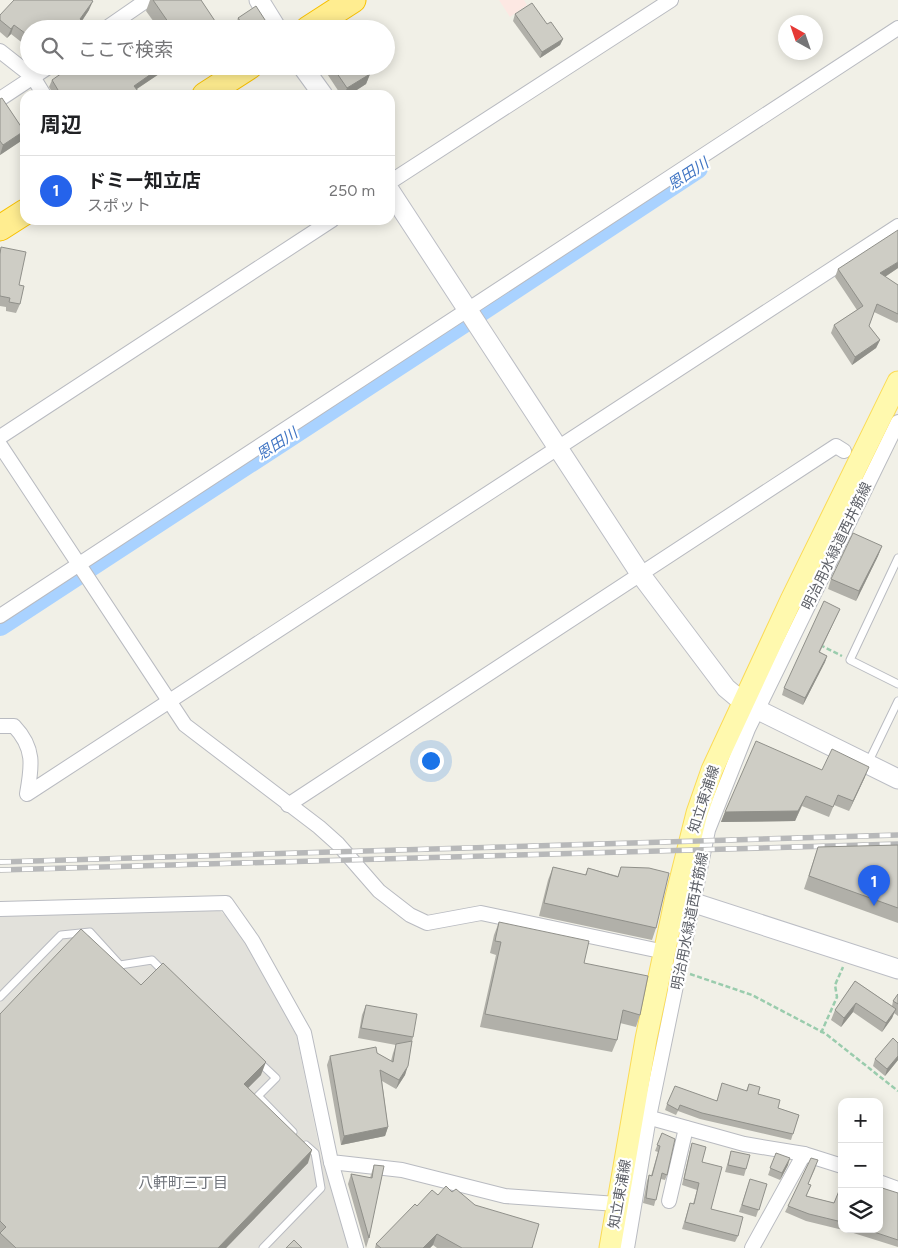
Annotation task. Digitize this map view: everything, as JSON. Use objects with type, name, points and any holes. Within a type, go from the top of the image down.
[{"type":"highway","points":[[322,20],[352,0]]},
{"type":"highway","points":[[213,90],[236,75]]},
{"type":"highway","points":[[0,228],[20,215]]},
{"type":"main road","name":"知立東浦線","points":[[610,1248],[617,1204],[642,1115],[646,1039],[665,952],[685,899],[697,814],[712,770],[751,706],[791,600],[898,382]]},
{"type":"street","points":[[117,20],[146,0]]},
{"type":"street","points":[[259,0],[271,20]]},
{"type":"street","points":[[395,179],[671,0]]},
{"type":"street","points":[[0,616],[898,28]]},
{"type":"street","points":[[0,51],[20,67]]},
{"type":"street","points":[[29,75],[41,90]]},
{"type":"street","points":[[0,99],[37,75]]},
{"type":"street","points":[[309,75],[319,90]]},
{"type":"street","points":[[395,199],[641,575],[678,622],[706,664],[726,688],[751,706],[898,779]]},
{"type":"street","points":[[0,438],[324,225]]},
{"type":"street","points":[[0,726],[14,726],[26,738],[30,751],[30,774],[27,794],[898,226]]},
{"type":"street","name":"明治用水緑道西井筋線","points":[[751,706],[898,422]]},
{"type":"street","points":[[0,445],[185,725],[338,844],[379,891],[410,915],[427,923],[481,913],[665,952]]},
{"type":"street","points":[[288,805],[836,446],[844,452]]},
{"type":"street","points":[[685,899],[898,969]]},
{"type":"street","name":"明治用水緑道西井筋線","points":[[627,1248],[642,1115],[679,971],[685,899]]},
{"type":"street","points":[[0,909],[226,903],[252,940],[304,1033],[331,1162],[356,1248]]},
{"type":"street","points":[[642,1115],[744,1144],[804,1154],[838,1164]]},
{"type":"street","points":[[669,1201],[686,1128]]},
{"type":"street","points":[[752,1248],[804,1154]]},
{"type":"street","points":[[331,1162],[402,1170],[505,1196],[617,1204]]},
{"type":"street","points":[[883,1183],[898,1189]]},
{"type":"lane","points":[[898,558],[850,660],[898,684]]},
{"type":"lane","points":[[867,763],[898,701]]},
{"type":"lane","points":[[0,997],[61,935],[90,932],[120,966],[152,960],[173,980]]},
{"type":"lane","points":[[249,1052],[276,1078],[258,1096],[315,1153],[321,1188],[263,1248]]},
{"type":"path","points":[[818,644],[850,660]]},
{"type":"path","points":[[821,1033],[838,997],[835,985],[847,960]]},
{"type":"path","points":[[679,971],[752,995],[821,1033],[898,1091]]},
{"type":"shaded area","points":[[499,0],[524,0],[527,5],[510,17]]},
{"type":"shaded area","points":[[219,910],[236,924],[293,1019],[321,1156],[351,1248],[0,1248],[0,915]]},
{"type":"building","points":[[14,0],[93,1],[80,19],[81,20],[20,20],[20,29],[14,25],[11,29],[0,20],[0,15]]},
{"type":"building","points":[[153,0],[201,0],[214,20],[167,20]]},
{"type":"building","points":[[532,3],[547,24],[551,22],[563,39],[542,52],[515,14]]},
{"type":"building","points":[[256,6],[265,20],[239,20],[238,18]]},
{"type":"building","points":[[59,75],[150,75],[134,86],[137,90],[58,90],[52,80]]},
{"type":"building","points":[[338,75],[368,75],[347,88]]},
{"type":"building","points":[[2,98],[20,125],[20,134],[3,145],[0,141],[0,99]]},
{"type":"building","points":[[898,230],[898,262],[880,273],[898,285],[898,314],[877,304],[869,326],[880,340],[855,357],[834,325],[863,306],[838,269]]},
{"type":"building","points":[[1,247],[26,252],[19,285],[24,286],[20,304],[9,302],[10,298],[0,296]]},
{"type":"building","points":[[853,533],[882,546],[859,591],[831,579]]},
{"type":"building","points":[[824,601],[840,609],[819,652],[827,656],[805,698],[784,688]]},
{"type":"building","points":[[756,741],[822,770],[832,749],[869,767],[853,801],[838,795],[833,807],[806,796],[798,811],[725,812]]},
{"type":"building","points":[[898,845],[898,908],[809,876],[818,847]]},
{"type":"building","points":[[553,867],[586,875],[588,868],[618,877],[621,867],[649,868],[669,873],[656,928],[544,903]]},
{"type":"building","points":[[499,922],[589,941],[584,963],[648,976],[640,1015],[623,1010],[617,1040],[485,1014],[501,942],[495,941]]},
{"type":"building","points":[[81,929],[141,985],[163,963],[266,1062],[244,1084],[312,1150],[218,1248],[16,1248],[0,1233],[6,1227],[0,1221],[0,1014]]},
{"type":"building","points":[[855,981],[896,1009],[886,1023],[856,1003],[844,1018],[835,1010]]},
{"type":"building","points":[[898,994],[898,1004],[893,1001]]},
{"type":"building","points":[[366,1005],[417,1014],[413,1037],[361,1028]]},
{"type":"building","points":[[893,1038],[898,1043],[898,1056],[887,1069],[875,1059]]},
{"type":"building","points":[[412,1041],[408,1066],[399,1080],[380,1070],[388,1127],[344,1136],[330,1056],[376,1047],[377,1053],[393,1062],[396,1044]]},
{"type":"building","points":[[722,1083],[747,1091],[749,1084],[760,1087],[758,1094],[780,1100],[778,1108],[799,1115],[793,1134],[702,1113],[680,1105],[678,1110],[667,1104],[675,1086],[717,1101]]},
{"type":"building","points":[[662,1133],[675,1139],[667,1175],[662,1173],[656,1200],[646,1198],[649,1175],[652,1176],[660,1146],[657,1145]]},
{"type":"building","points":[[692,1143],[706,1147],[702,1162],[722,1167],[711,1209],[743,1217],[738,1236],[685,1222],[690,1203],[694,1204],[699,1183],[684,1179]]},
{"type":"building","points":[[731,1151],[750,1155],[746,1169],[728,1165]]},
{"type":"building","points":[[776,1153],[790,1158],[782,1173],[770,1168]]},
{"type":"building","points":[[811,1158],[818,1160],[808,1184],[811,1185],[806,1196],[834,1203],[838,1193],[838,1221],[809,1214],[788,1206]]},
{"type":"building","points":[[374,1165],[384,1166],[369,1238],[351,1174],[372,1178]]},
{"type":"building","points":[[750,1179],[767,1184],[759,1210],[742,1205]]},
{"type":"building","points":[[446,1186],[452,1192],[456,1189],[475,1205],[539,1224],[532,1248],[462,1248],[437,1234],[423,1248],[381,1248],[376,1244],[415,1204],[417,1206],[432,1190],[438,1195]]},
{"type":"building","points":[[883,1188],[898,1193],[898,1240],[877,1233],[883,1233]]},
{"type":"building","points":[[294,1240],[302,1248],[286,1248]]},
{"type":"waterway","name":"恩田川","points":[[477,313],[697,168]]},
{"type":"waterway","name":"恩田川","points":[[87,568],[467,320]]},
{"type":"waterway","name":"恩田川","points":[[0,625],[78,574]]},
{"type":"railway","points":[[0,862],[898,835]]},
{"type":"railway","points":[[0,870],[898,844]]},
{"type":"place","name":"ドミー知立店","points":[[874,906]]},
{"type":"district","name":"八軒町三丁目","points":[[183,1183]]}]
